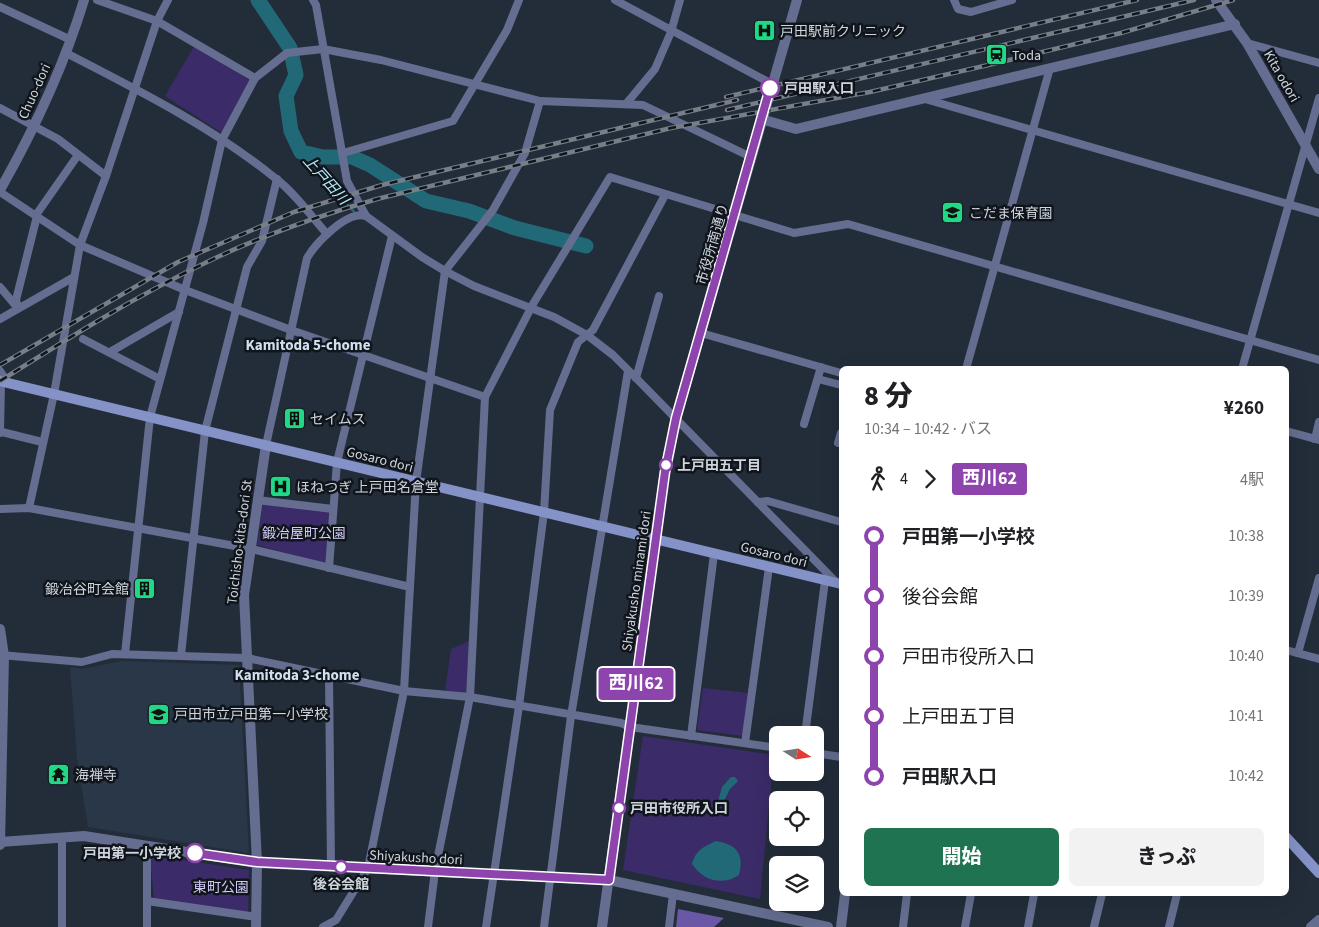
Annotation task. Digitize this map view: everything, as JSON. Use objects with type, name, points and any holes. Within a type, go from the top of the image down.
[{"type":"main road","name":"Gosaro dori","points":[[3,382],[839,584]]},
{"type":"main road","points":[[1289,839],[1319,873]]},
{"type":"street","name":"Chuo-dori","points":[[0,191],[34,124],[66,53],[84,0]]},
{"type":"street","points":[[97,0],[157,21],[255,78]]},
{"type":"street","points":[[29,508],[54,394],[80,245],[136,89],[157,21],[168,0]]},
{"type":"street","points":[[313,0],[316,5],[347,181],[364,215],[392,236],[474,286],[532,308],[587,335],[636,378],[839,583]]},
{"type":"street","points":[[343,154],[453,121],[507,30],[519,0]]},
{"type":"street","points":[[626,104],[655,69],[671,32],[680,0]]},
{"type":"street","points":[[617,1],[671,32],[772,84],[797,0]]},
{"type":"street","points":[[954,0],[958,9],[966,12],[1012,0]]},
{"type":"street","name":"Kita odori","points":[[1216,0],[1248,43],[1319,169]]},
{"type":"street","points":[[0,7],[71,40]]},
{"type":"street","points":[[761,119],[796,129],[1235,24]]},
{"type":"street","points":[[1248,43],[1319,63]]},
{"type":"street","points":[[124,654],[150,417],[185,290],[222,140],[255,78],[287,53],[323,49],[382,60],[540,101],[643,105],[751,157]]},
{"type":"street","points":[[66,53],[136,89],[222,140],[277,179],[327,234]]},
{"type":"street","points":[[967,366],[1050,68]]},
{"type":"street","name":"市役所南通り","points":[[676,418],[772,84]]},
{"type":"street","points":[[923,98],[1319,213]]},
{"type":"street","points":[[1243,366],[1319,98]]},
{"type":"street","points":[[323,927],[336,920],[368,868],[404,691],[416,482],[445,270],[493,210],[525,153],[540,101]]},
{"type":"street","points":[[0,108],[34,124],[58,139],[106,176]]},
{"type":"street","points":[[18,308],[16,300],[36,216],[78,155]]},
{"type":"street","points":[[428,927],[435,871],[470,697],[485,397],[532,308],[610,177],[794,233],[848,224],[1319,360]]},
{"type":"street","points":[[181,655],[204,431],[238,309],[247,267],[262,241],[277,179]]},
{"type":"street","points":[[0,191],[80,245],[185,290],[291,330],[485,397]]},
{"type":"street","points":[[486,927],[519,706],[544,512],[550,410],[578,342],[593,330],[665,195]]},
{"type":"street","name":"Toichisho-kita-dori St","points":[[256,922],[257,862],[244,595],[257,500],[266,445],[307,258],[316,244],[327,234],[352,216],[364,215]]},
{"type":"street","points":[[329,568],[337,462],[392,236]]},
{"type":"street","points":[[0,319],[74,277]]},
{"type":"street","points":[[0,287],[18,308]]},
{"type":"street","points":[[636,378],[659,296]]},
{"type":"street","points":[[110,352],[179,312]]},
{"type":"street","points":[[700,333],[839,372]]},
{"type":"street","points":[[83,339],[160,378]]},
{"type":"street","points":[[804,424],[821,367]]},
{"type":"street","points":[[0,370],[3,382],[1,432],[42,442]]},
{"type":"street","points":[[544,927],[571,716],[628,371]]},
{"type":"street","points":[[818,379],[839,385]]},
{"type":"street","name":"Shiyakusho minami dori","points":[[602,927],[665,472],[676,418]]},
{"type":"street","points":[[1289,432],[1317,439],[1319,422]]},
{"type":"street","points":[[257,500],[333,508]]},
{"type":"street","points":[[758,502],[768,501],[839,521]]},
{"type":"street","points":[[0,509],[29,508],[251,549],[410,587]]},
{"type":"street","points":[[691,736],[714,554]]},
{"type":"street","points":[[745,744],[770,567]]},
{"type":"street","points":[[1298,653],[1319,578]]},
{"type":"street","points":[[806,726],[825,581]]},
{"type":"street","points":[[0,629],[2,655],[0,844]]},
{"type":"street","points":[[1289,651],[1319,659]]},
{"type":"street","points":[[2,655],[82,662],[112,654],[247,658],[404,691],[470,697],[620,723],[630,727],[769,747]]},
{"type":"street","points":[[329,676],[331,866]]},
{"type":"street","points":[[824,754],[839,757]]},
{"type":"street","name":"Shiyakusho dori","points":[[0,844],[90,836],[257,862],[609,880],[828,927]]},
{"type":"street","points":[[62,837],[62,927]]},
{"type":"street","points":[[146,845],[147,927]]},
{"type":"street","points":[[669,927],[673,894]]},
{"type":"street","points":[[841,927],[845,896]]},
{"type":"street","points":[[903,927],[908,896]]},
{"type":"street","points":[[965,927],[970,896]]},
{"type":"street","points":[[1028,927],[1034,896]]},
{"type":"street","points":[[1094,927],[1102,896]]},
{"type":"street","points":[[1169,927],[1177,896]]},
{"type":"street","points":[[147,901],[256,922]]},
{"type":"street","points":[[1311,927],[1319,920]]},
{"type":"shaded area","name":"戸田市立戸田第一小学校","points":[[122,661],[239,665],[249,853],[88,827],[77,758],[70,667],[82,669]]},
{"type":"shaded area","points":[[678,909],[724,918],[714,927],[676,927]]},
{"type":"green space","points":[[195,45],[250,81],[222,133],[165,96]]},
{"type":"green space","name":"鍛冶屋町公園","points":[[263,503],[330,511],[326,564],[257,545]]},
{"type":"green space","points":[[469,641],[466,694],[445,690],[451,649]]},
{"type":"green space","points":[[703,688],[748,693],[743,736],[697,730]]},
{"type":"green space","points":[[643,736],[769,754],[769,781],[771,781],[760,899],[623,870]]},
{"type":"green space","name":"東町公園","points":[[150,857],[163,857],[249,870],[248,913],[154,899]]},
{"type":"water","points":[[731,777],[735,777],[738,781],[730,789],[722,805],[718,801],[722,787]]},
{"type":"water","points":[[716,841],[723,842],[737,851],[741,861],[739,875],[726,880],[714,880],[707,878],[692,864],[696,855],[701,850]]},
{"type":"waterway","points":[[258,0],[290,48],[296,75],[286,96],[291,131],[301,152],[323,157],[352,157],[370,165],[426,201],[469,211],[515,228],[586,246]]},
{"type":"waterway","name":"上戸田川","points":[[301,152],[356,214]]},
{"type":"railway","points":[[726,97],[1137,0]]},
{"type":"railway","points":[[727,110],[1194,0]]},
{"type":"railway","points":[[0,381],[127,304],[205,263],[268,235],[377,199],[671,128],[870,92],[997,63],[1121,33],[1233,0]]},
{"type":"railway","points":[[0,365],[178,262],[294,212],[382,185],[737,100]]},
{"type":"bus line","name":"西川62","points":[[195,853],[257,862],[609,880],[665,472],[676,418],[770,88]]},
{"type":"place","name":"戸田駅前クリニック","points":[[764,31]]},
{"type":"place","name":"Toda","points":[[996,55]]},
{"type":"place","name":"戸田駅入口","points":[[770,88]]},
{"type":"place","name":"こだま保育園","points":[[953,213]]},
{"type":"place","name":"セイムス","points":[[294,419]]},
{"type":"place","name":"上戸田五丁目","points":[[666,465]]},
{"type":"place","name":"ほねつぎ 上戸田名倉堂","points":[[280,487]]},
{"type":"place","name":"鍛冶谷町会館","points":[[145,589]]},
{"type":"place","name":"戸田市立戸田第一小学校","points":[[158,714]]},
{"type":"place","name":"海禅寺","points":[[59,775]]},
{"type":"place","name":"戸田市役所入口","points":[[619,808]]},
{"type":"place","name":"戸田第一小学校","points":[[195,853]]},
{"type":"place","name":"後谷会館","points":[[341,867]]},
{"type":"district","name":"Kamitoda 5-chome","points":[[308,345]]},
{"type":"district","name":"Kamitoda 3-chome","points":[[297,675]]}]
